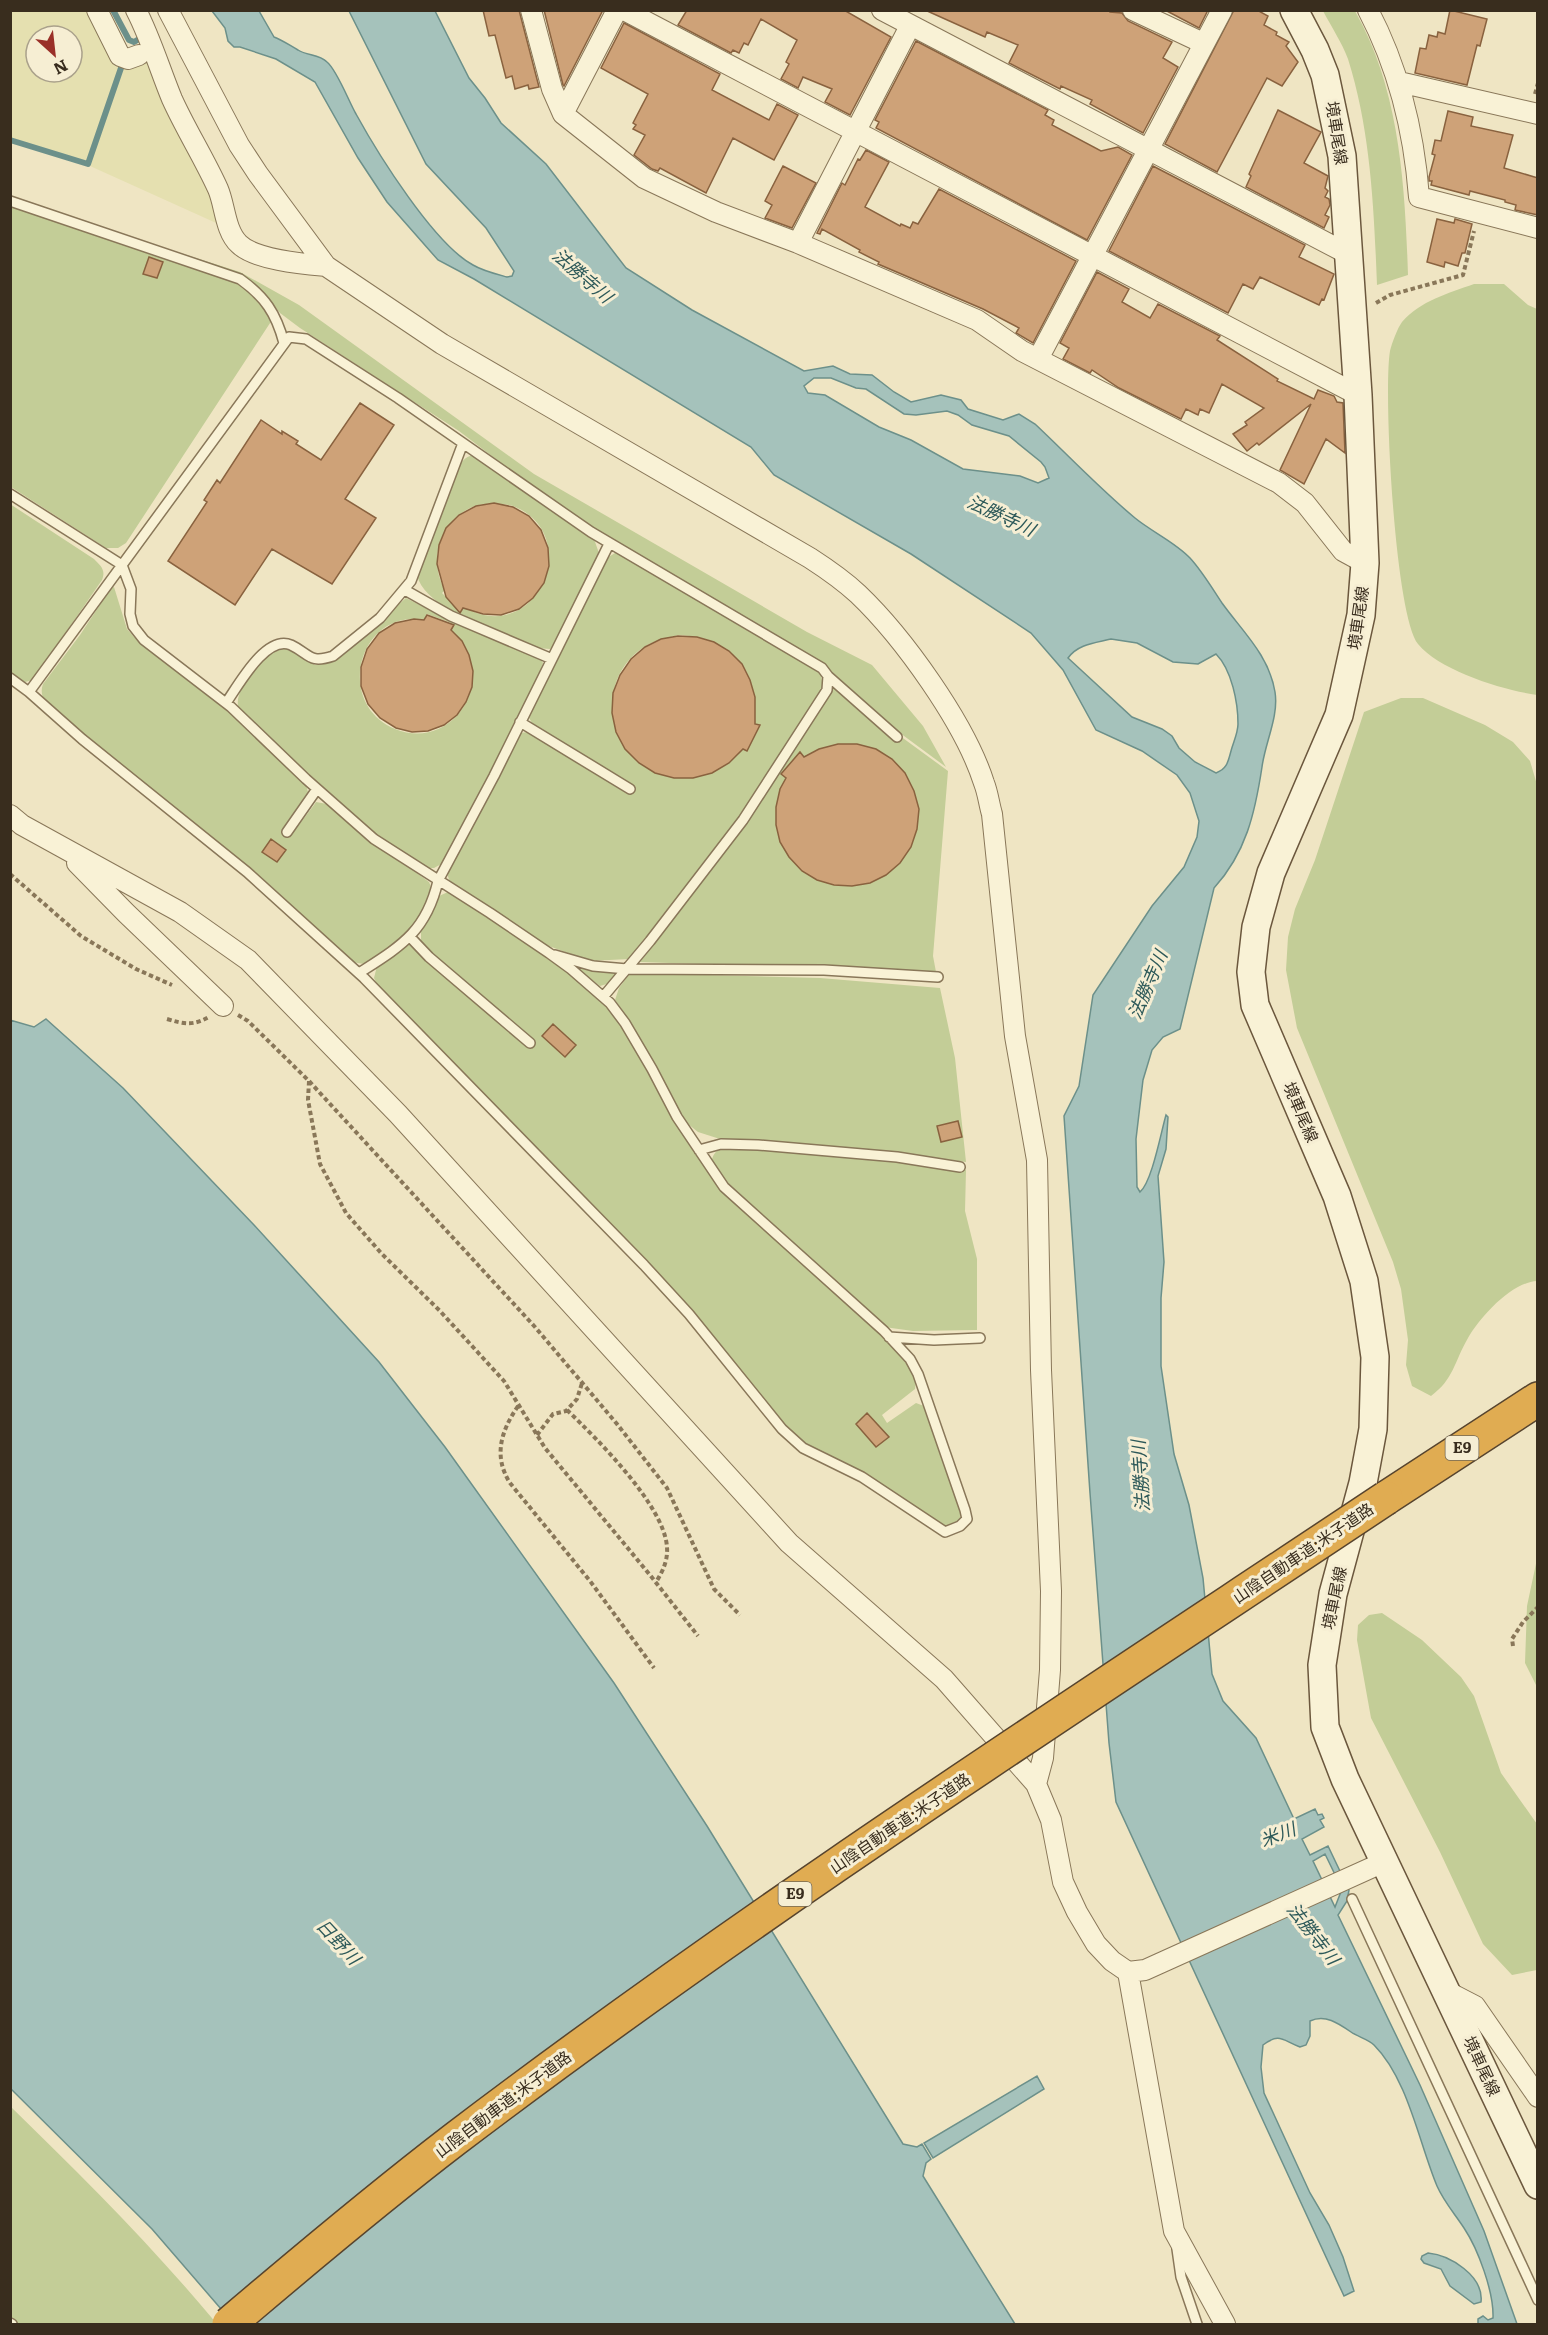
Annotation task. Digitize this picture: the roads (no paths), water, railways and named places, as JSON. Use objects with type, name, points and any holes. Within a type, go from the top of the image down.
[{"type":"highway","name":"山陰自動車道;米子道路","points":[[246,2325],[459,2150],[633,2020],[1389,1504],[1538,1399]]},
{"type":"highway","name":"山陰自動車道;米子道路","points":[[229,2325],[452,2141],[626,2012],[838,1864],[1389,1504],[1538,1414]]},
{"type":"main road","name":"境車尾線","points":[[1294,10],[1315,50],[1331,96],[1342,156],[1358,395],[1365,563],[1361,615],[1339,715],[1271,873],[1256,927],[1251,972],[1255,1005],[1340,1207],[1364,1281],[1376,1357],[1374,1429],[1363,1483],[1333,1594],[1322,1665],[1324,1727],[1346,1779],[1373,1867],[1446,1991],[1538,2185]]},
{"type":"street","points":[[97,10],[120,56],[128,59],[144,41]]},
{"type":"street","points":[[136,10],[144,41],[218,189],[236,241],[256,252],[281,260],[326,266]]},
{"type":"street","points":[[531,10],[552,89],[563,114],[644,178],[716,212],[798,243],[994,330],[1022,351],[1279,483],[1305,503],[1343,550],[1365,563]]},
{"type":"street","points":[[563,114],[617,10]]},
{"type":"street","points":[[624,10],[1358,395]]},
{"type":"street","points":[[882,10],[1348,254]]},
{"type":"street","points":[[1133,10],[1203,43]]},
{"type":"street","points":[[1038,359],[1222,10]]},
{"type":"street","points":[[1368,10],[1382,37],[1400,82],[1417,164],[1419,197],[1538,228]]},
{"type":"street","points":[[171,17],[239,145],[326,266],[442,344],[810,558],[842,580],[873,609],[903,644],[963,734],[985,784],[992,814],[1015,1036],[1037,1160],[1041,1370],[1050,1524],[1051,1591],[1050,1670],[1043,1758],[1036,1784]]},
{"type":"street","points":[[798,243],[910,26]]},
{"type":"street","points":[[1400,82],[1538,114]]},
{"type":"street","points":[[10,815],[22,825],[180,912],[248,960],[398,1114],[789,1544],[945,1679],[1036,1784],[1051,1820],[1063,1882],[1096,1944],[1112,1961],[1136,1971],[1373,1867]]},
{"type":"street","points":[[64,848],[126,914],[223,1006]]},
{"type":"street","points":[[1136,1971],[1174,2231],[1225,2325]]},
{"type":"street","points":[[1446,1991],[1475,2006],[1538,2097]]},
{"type":"lane","points":[[10,201],[240,279],[260,293],[272,310],[279,323],[284,343]]},
{"type":"lane","points":[[29,692],[289,337],[306,339],[463,443],[609,544],[822,668],[828,676],[897,737]]},
{"type":"lane","points":[[226,703],[267,649],[278,643],[289,644],[315,660],[333,656],[380,618],[411,581],[463,443]]},
{"type":"lane","points":[[10,494],[122,565],[130,589],[130,614],[133,626],[144,639],[226,703],[316,789],[374,839],[549,953],[603,997],[625,1023],[677,1117],[734,1198],[889,1337],[910,1359],[918,1374],[967,1519],[952,1530],[945,1532],[862,1477],[803,1448],[782,1429],[689,1314],[644,1265],[359,973],[248,872],[10,678]]},
{"type":"lane","points":[[359,973],[415,934],[434,900],[438,881],[609,544]]},
{"type":"lane","points":[[405,590],[450,616],[552,659]]},
{"type":"lane","points":[[603,997],[743,820],[827,690],[828,676]]},
{"type":"lane","points":[[520,722],[630,789]]},
{"type":"lane","points":[[286,832],[316,789]]},
{"type":"lane","points":[[410,937],[429,957],[530,1043]]},
{"type":"lane","points":[[549,953],[593,966],[627,969],[824,970],[938,977]]},
{"type":"lane","points":[[699,1150],[721,1144],[758,1145],[897,1157],[960,1167]]},
{"type":"lane","points":[[889,1337],[934,1340],[980,1338]]},
{"type":"lane","points":[[1352,1899],[1538,2300]]},
{"type":"lane","points":[[1174,2231],[1181,2277],[1197,2325]]},
{"type":"water","points":[[212,11],[259,11],[274,37],[327,62],[335,72],[356,114],[392,174],[441,238],[477,267],[507,277],[512,276],[514,271],[486,228],[426,164],[349,11],[435,11],[469,78],[501,123],[546,164],[626,268],[692,310],[804,371],[833,366],[850,374],[872,375],[911,402],[941,395],[961,400],[968,409],[1003,420],[1019,414],[1035,424],[1135,518],[1190,558],[1261,655],[1272,679],[1276,701],[1252,816],[1234,861],[1214,888],[1180,1029],[1163,1037],[1152,1050],[1143,1080],[1136,1139],[1137,1187],[1140,1192],[1156,1156],[1166,1115],[1168,1117],[1166,1149],[1158,1176],[1164,1262],[1161,1298],[1161,1366],[1174,1454],[1189,1505],[1203,1578],[1212,1674],[1223,1701],[1256,1738],[1294,1819],[1315,1809],[1318,1815],[1322,1814],[1324,1818],[1320,1820],[1324,1827],[1302,1839],[1310,1855],[1328,1846],[1349,1890],[1347,1901],[1338,1915],[1420,2085],[1484,2231],[1517,2324],[1478,2324],[1478,2319],[1483,2316],[1488,2320],[1493,2318],[1491,2296],[1484,2271],[1469,2237],[1437,2186],[1412,2112],[1396,2075],[1372,2043],[1336,2023],[1321,2018],[1310,2021],[1310,2036],[1306,2045],[1300,2047],[1278,2038],[1263,2045],[1261,2067],[1264,2093],[1310,2193],[1329,2225],[1343,2257],[1354,2291],[1344,2296],[1116,1802],[1109,1743],[1090,1493],[1064,1116],[1079,1086],[1093,995],[1152,906],[1184,867],[1197,837],[1199,821],[1190,793],[1177,775],[1142,751],[1096,730],[1063,670],[1031,633],[911,554],[774,475],[751,447],[474,279],[438,260],[387,202],[358,158],[315,82],[276,59],[234,47],[228,41],[225,28]],"holes":[[[814,378],[831,378],[856,388],[866,389],[904,414],[916,415],[947,411],[958,415],[972,425],[1009,436],[1041,462],[1049,478],[1038,483],[1020,476],[963,469],[911,440],[879,427],[825,395],[808,393],[804,386]],[[1111,639],[1137,643],[1173,662],[1198,664],[1216,654],[1230,678],[1238,716],[1238,727],[1225,767],[1216,773],[1195,762],[1179,748],[1172,736],[1162,729],[1132,717],[1068,658],[1072,653],[1093,643]],[[1325,1854],[1342,1889],[1335,1907],[1313,1861]]]},
{"type":"water","name":"日野川","points":[[46,1019],[123,1088],[254,1225],[379,1362],[445,1447],[614,1683],[707,1826],[903,2144],[917,2147],[922,2144],[931,2159],[926,2163],[923,2176],[1015,2324],[234,2324],[152,2229],[11,2089],[10,1020],[34,1027]]},
{"type":"water","points":[[1037,2076],[1044,2089],[933,2158],[924,2143]]},
{"type":"water","points":[[1428,2253],[1446,2258],[1464,2268],[1477,2284],[1481,2302],[1474,2304],[1450,2286],[1441,2269],[1424,2263],[1422,2256]]},
{"type":"waterway","points":[[113,10],[129,40],[134,42],[139,39]]},
{"type":"waterway","points":[[10,140],[88,164],[121,68]]},
{"type":"water label","name":"法勝寺川","points":[[582,276]]},
{"type":"water label","name":"法勝寺川","points":[[1001,516]]},
{"type":"water label","name":"法勝寺川","points":[[1148,985]]},
{"type":"water label","name":"法勝寺川","points":[[1141,1476]]},
{"type":"water label","name":"米川","points":[[1278,1835]]},
{"type":"water label","name":"法勝寺川","points":[[1313,1934]]}]
